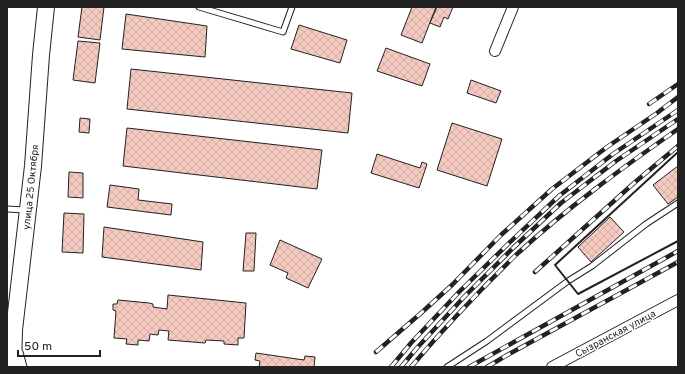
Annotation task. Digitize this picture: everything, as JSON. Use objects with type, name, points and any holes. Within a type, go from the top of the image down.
[{"type":"main road","name":"улица 25 Октября","points":[[13,367],[14,330],[33,166],[46,7]]},
{"type":"street","points":[[495,51],[513,7]]},
{"type":"street","name":"Сызранская улица","points":[[552,367],[678,300]]},
{"type":"lane","points":[[199,7],[283,32],[292,7]]},
{"type":"lane","points":[[447,367],[487,341],[568,281],[592,266],[646,224],[678,203]]},
{"type":"lane","points":[[7,209],[28,210]]},
{"type":"lane","points":[[14,330],[24,367]]},
{"type":"building","points":[[82,7],[104,7],[100,40],[78,37]]},
{"type":"building","points":[[412,7],[436,7],[422,43],[401,35]]},
{"type":"building","points":[[437,7],[453,7],[448,19],[444,17],[440,27],[430,23]]},
{"type":"building","points":[[126,14],[207,26],[205,57],[122,49]]},
{"type":"building","points":[[299,25],[347,40],[340,63],[291,49]]},
{"type":"building","points":[[78,41],[100,43],[95,83],[73,80]]},
{"type":"building","points":[[386,48],[430,64],[422,86],[377,71]]},
{"type":"building","points":[[131,69],[352,93],[348,133],[127,109]]},
{"type":"building","points":[[471,80],[501,91],[496,103],[467,93]]},
{"type":"building","points":[[80,118],[90,119],[89,133],[79,132]]},
{"type":"building","points":[[452,123],[502,139],[487,186],[437,170]]},
{"type":"building","points":[[127,128],[322,150],[317,189],[123,166]]},
{"type":"building","points":[[377,154],[420,168],[422,162],[427,164],[419,188],[371,173]]},
{"type":"building","points":[[678,166],[678,197],[668,204],[653,185]]},
{"type":"building","points":[[69,172],[83,173],[83,198],[68,197]]},
{"type":"building","points":[[110,185],[139,189],[138,200],[172,204],[171,215],[107,207]]},
{"type":"building","points":[[64,213],[84,214],[83,253],[62,252]]},
{"type":"building","points":[[610,217],[624,232],[591,262],[578,247]]},
{"type":"building","points":[[104,227],[203,242],[201,270],[102,257]]},
{"type":"building","points":[[246,233],[256,233],[254,271],[243,271]]},
{"type":"building","points":[[280,240],[322,259],[308,288],[286,278],[288,273],[270,265]]},
{"type":"building","points":[[168,295],[246,303],[244,338],[238,338],[238,345],[224,344],[224,341],[206,340],[205,343],[168,340],[169,331],[159,330],[158,335],[150,334],[149,341],[138,340],[138,345],[126,344],[127,339],[114,338],[116,311],[113,310],[113,304],[117,304],[118,300],[149,303],[153,304],[153,307],[167,309]]},
{"type":"building","points":[[256,353],[304,360],[305,356],[315,357],[314,367],[259,367],[260,361],[255,360]]},
{"type":"railway","points":[[649,104],[678,84]]},
{"type":"railway","points":[[376,352],[452,285],[501,235],[552,189],[607,147],[678,97]]},
{"type":"railway","points":[[391,367],[411,343],[459,292],[559,196],[613,154],[678,110]]},
{"type":"railway","points":[[401,367],[464,297],[561,203],[616,161],[678,119]]},
{"type":"railway","points":[[411,367],[476,295],[536,237],[595,189],[678,129]]},
{"type":"railway","points":[[535,272],[634,183],[678,146]]},
{"type":"railway","points":[[469,367],[678,251]]},
{"type":"railway","points":[[487,367],[678,262]]},
{"type":"wall","points":[[678,152],[555,265],[578,294],[678,241]]}]
